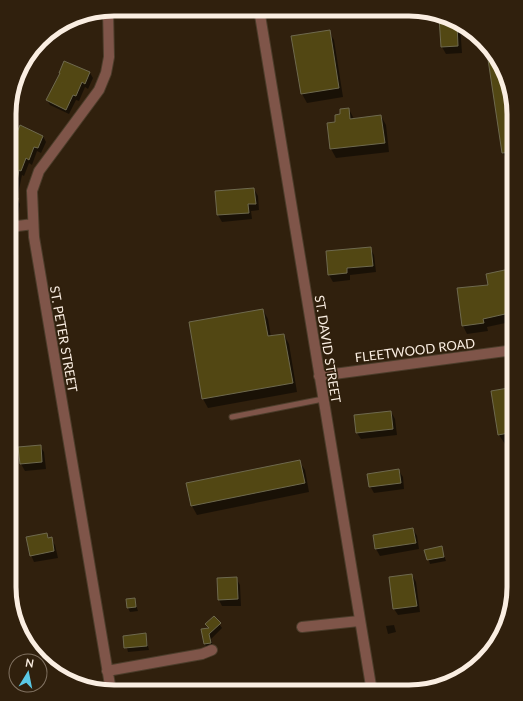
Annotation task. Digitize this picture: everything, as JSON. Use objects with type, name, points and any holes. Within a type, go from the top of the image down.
[{"type":"street","name":"ST. PETER STREET","points":[[108,16],[109,57],[106,74],[99,90],[39,171],[32,191],[32,224],[110,685]]},
{"type":"street","name":"ST. DAVID STREET","points":[[260,16],[371,685]]},
{"type":"street","points":[[16,226],[32,224]]},
{"type":"street","name":"FLEETWOOD ROAD","points":[[319,376],[507,351]]},
{"type":"street","points":[[302,627],[359,621]]},
{"type":"street","points":[[107,671],[202,654],[212,650]]},
{"type":"lane","points":[[232,416],[323,398]]},
{"type":"building","points":[[439,21],[457,29],[458,46],[441,47]]},
{"type":"building","points":[[330,30],[339,88],[301,94],[291,36]]},
{"type":"building","points":[[488,56],[500,77],[506,101],[507,153],[502,153]]},
{"type":"building","points":[[64,61],[90,72],[85,84],[82,82],[76,96],[73,95],[66,110],[46,100],[60,73]]},
{"type":"building","points":[[349,108],[350,119],[381,115],[385,143],[330,149],[327,123],[335,122],[335,115],[340,114],[340,109]]},
{"type":"building","points":[[20,125],[43,136],[38,148],[34,147],[29,160],[26,158],[21,171],[19,170],[16,186],[16,135]]},
{"type":"building","points":[[254,188],[256,204],[248,204],[249,213],[217,215],[215,191]]},
{"type":"building","points":[[16,198],[18,198],[16,210]]},
{"type":"building","points":[[371,247],[373,266],[347,268],[347,273],[328,275],[326,251]]},
{"type":"building","points":[[507,270],[507,314],[483,319],[484,323],[462,326],[457,288],[488,285],[486,274]]},
{"type":"building","points":[[263,309],[268,336],[284,334],[293,383],[202,399],[189,322]]},
{"type":"building","points":[[507,388],[507,433],[498,435],[491,391]]},
{"type":"building","points":[[391,411],[393,429],[356,433],[354,415]]},
{"type":"building","points":[[41,445],[42,462],[20,464],[18,447]]},
{"type":"building","points":[[300,460],[305,483],[191,506],[186,483]]},
{"type":"building","points":[[399,469],[401,483],[369,487],[367,474]]},
{"type":"building","points":[[413,528],[416,543],[375,549],[373,535]]},
{"type":"building","points":[[47,533],[48,538],[52,537],[54,551],[30,556],[26,537]]},
{"type":"building","points":[[442,546],[444,557],[427,560],[424,550]]},
{"type":"building","points":[[412,574],[417,606],[393,609],[389,577]]},
{"type":"building","points":[[237,577],[238,599],[218,600],[217,578]]},
{"type":"building","points":[[135,598],[136,607],[127,608],[126,599]]},
{"type":"building","points":[[214,616],[221,623],[209,634],[211,643],[204,644],[201,629],[209,628],[205,624]]},
{"type":"building","points":[[146,633],[147,646],[124,648],[123,636]]}]
